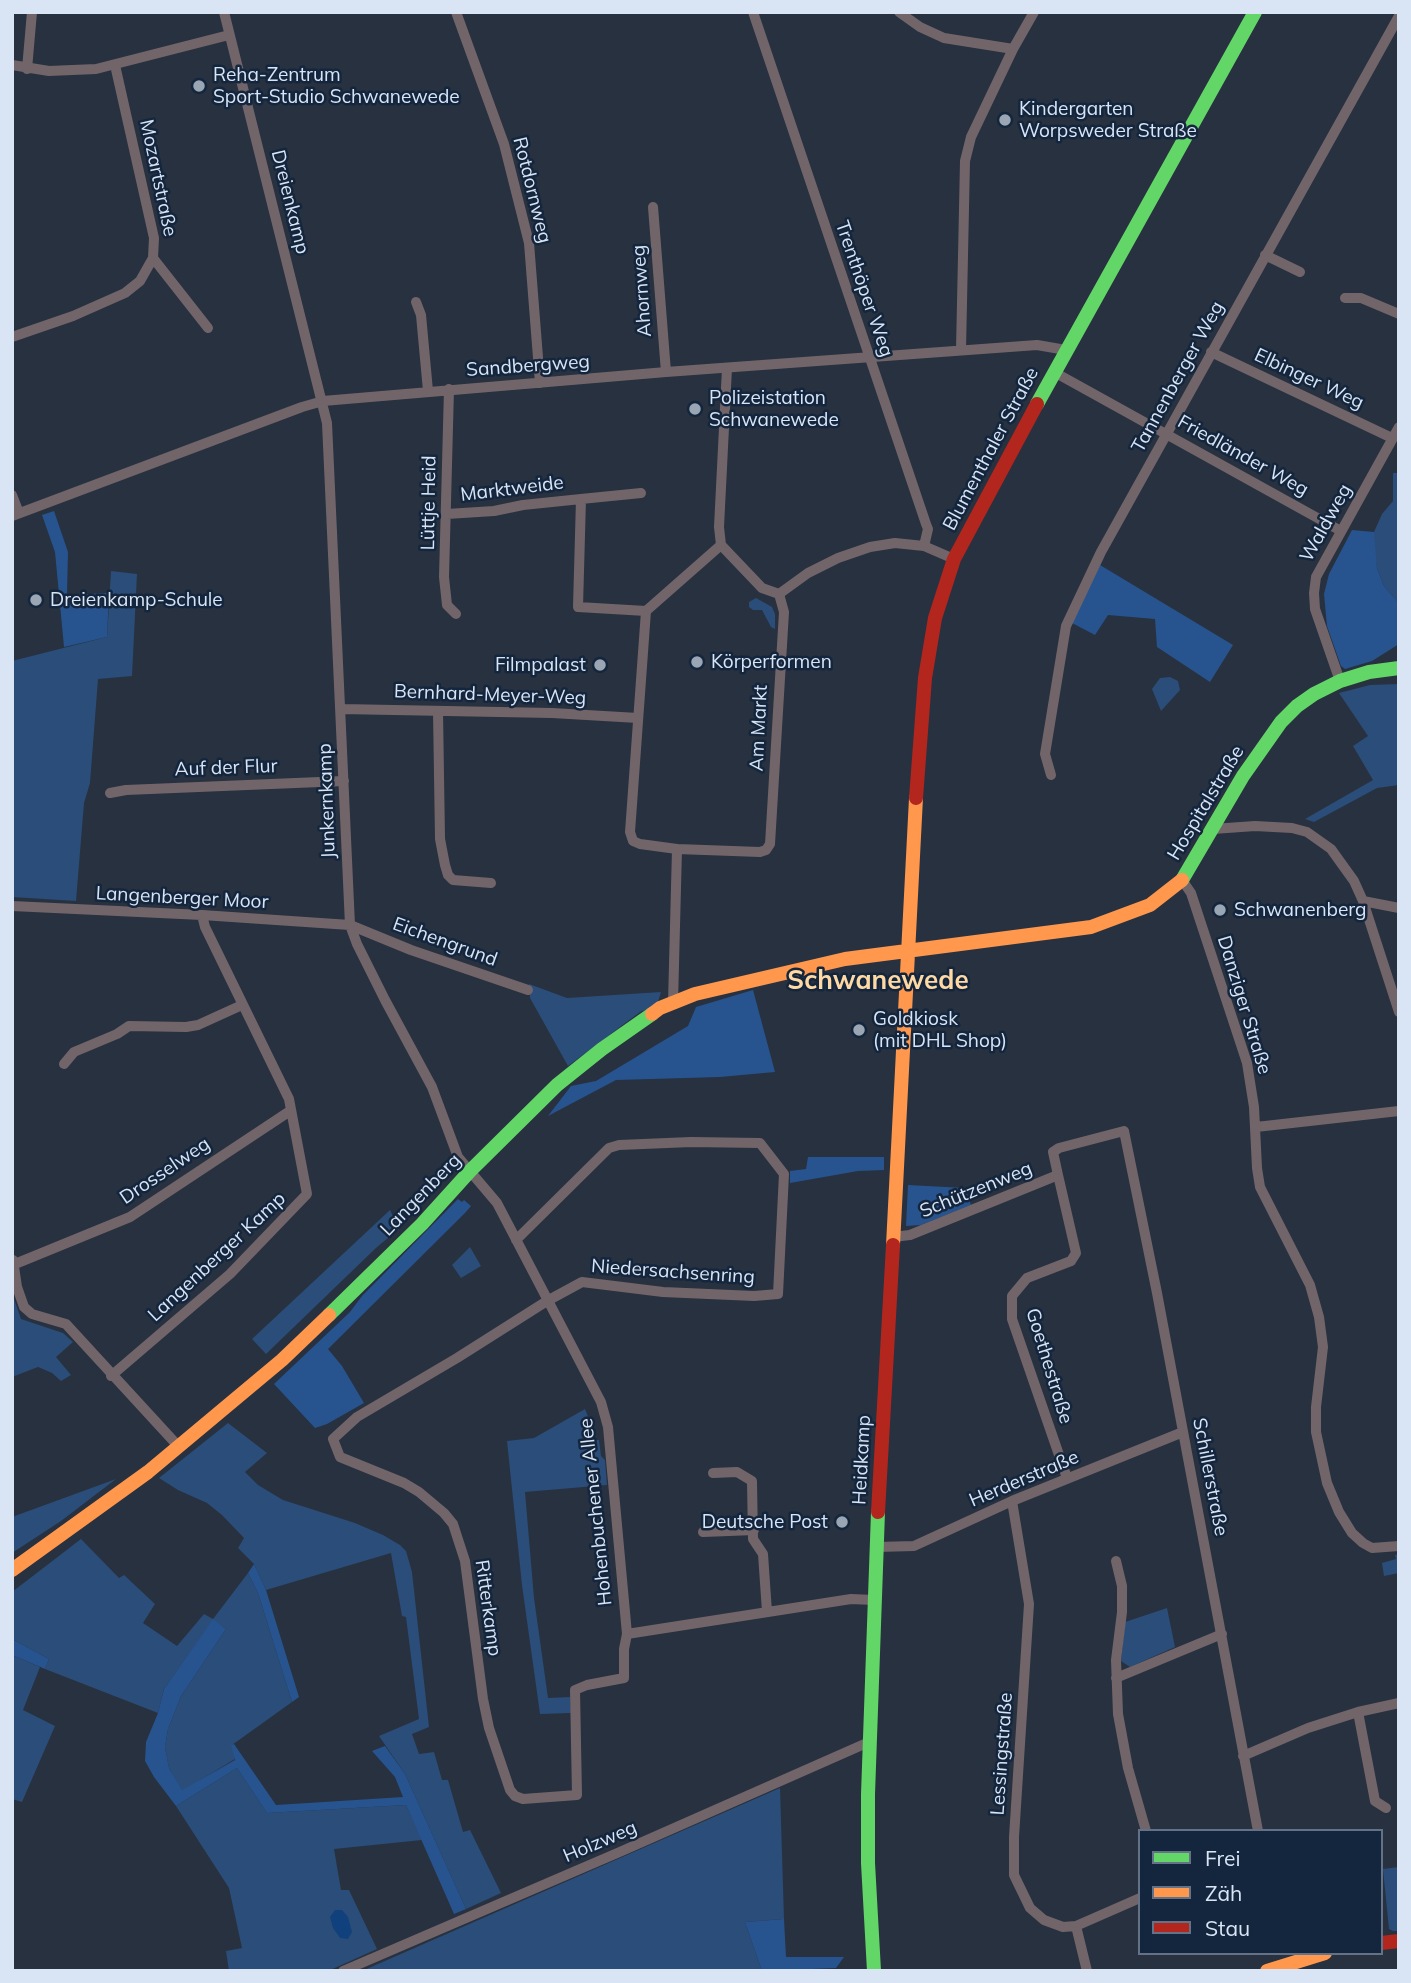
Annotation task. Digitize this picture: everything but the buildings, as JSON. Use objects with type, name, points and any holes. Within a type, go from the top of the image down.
[{"type":"main road","name":"Blumenthaler Straße","points":[[908,951],[911,866],[925,678],[935,618],[954,559],[1066,349],[1255,12]]},
{"type":"main road","name":"Hospitalstraße","points":[[908,951],[1091,927],[1150,905],[1182,880],[1243,776],[1281,722],[1314,694],[1340,681],[1369,672],[1399,668]]},
{"type":"main road","name":"Langenberg","points":[[12,1570],[55,1541],[179,1447],[282,1360],[422,1224],[470,1171],[557,1085],[660,1008],[695,994],[787,971],[845,959],[908,951]]},
{"type":"main road","name":"Heidkamp","points":[[874,1971],[868,1863],[869,1742],[908,951]]},
{"type":"main road","points":[[1267,1971],[1319,1955]]},
{"type":"street","points":[[27,69],[32,12]]},
{"type":"street","name":"Dreienkamp","points":[[223,12],[323,401]]},
{"type":"street","name":"Rotdornweg","points":[[456,12],[503,144],[529,243],[540,383]]},
{"type":"street","name":"Trenthöper Weg","points":[[753,12],[928,529],[924,546]]},
{"type":"street","points":[[900,12],[920,27],[944,38],[1013,48]]},
{"type":"street","points":[[961,350],[965,161],[971,137],[1013,48],[1034,12]]},
{"type":"street","name":"Tannenberger Weg","points":[[1051,775],[1045,754],[1066,626],[1101,552],[1399,16]]},
{"type":"street","points":[[12,65],[49,71],[115,65],[229,35]]},
{"type":"street","name":"Mozartstraße","points":[[12,337],[71,317],[118,297],[140,281],[153,258],[154,238],[115,65]]},
{"type":"street","name":"Ahornweg","points":[[653,207],[666,372]]},
{"type":"street","points":[[1265,255],[1300,272]]},
{"type":"street","points":[[153,258],[208,328]]},
{"type":"street","points":[[1345,298],[1361,298],[1399,314]]},
{"type":"street","points":[[416,302],[421,315],[428,391]]},
{"type":"street","name":"Sandbergweg","points":[[16,514],[323,401],[1044,344],[1066,349]]},
{"type":"street","name":"Elbinger Weg","points":[[1212,352],[1392,438]]},
{"type":"street","points":[[727,368],[719,527],[721,545],[762,588],[779,594],[838,558],[870,547],[895,543],[924,546],[954,559]]},
{"type":"street","name":"Friedländer Weg","points":[[1054,372],[1341,531]]},
{"type":"street","name":"Lüttje Heid","points":[[449,389],[444,577],[447,605],[456,614]]},
{"type":"street","name":"Junkernkamp","points":[[323,401],[327,423],[350,925],[374,978],[432,1087],[452,1145],[470,1171]]},
{"type":"street","name":"Waldweg","points":[[1340,681],[1320,627],[1314,593],[1317,577],[1399,427]]},
{"type":"street","name":"Marktweide","points":[[447,514],[641,493]]},
{"type":"street","points":[[12,495],[16,514]]},
{"type":"street","name":"Marktweide","points":[[581,499],[578,607],[646,611]]},
{"type":"street","points":[[646,611],[721,545]]},
{"type":"street","name":"Am Markt","points":[[646,611],[630,832],[634,841],[677,849],[760,852],[766,850],[770,844],[784,612],[779,594]]},
{"type":"street","name":"Bernhard-Meyer-Weg","points":[[341,709],[552,713],[638,718]]},
{"type":"street","points":[[438,711],[440,839],[448,876],[453,880],[491,883]]},
{"type":"street","name":"Auf der Flur","points":[[110,793],[126,790],[344,781]]},
{"type":"street","points":[[1213,829],[1275,826],[1307,832],[1338,855],[1363,901],[1399,1012]]},
{"type":"street","points":[[673,1003],[677,849]]},
{"type":"street","name":"Danziger Straße","points":[[1182,880],[1191,893],[1247,1063],[1256,1127],[1256,1168],[1260,1187],[1310,1285],[1320,1317],[1323,1347],[1316,1407],[1317,1432],[1327,1483],[1339,1512],[1352,1533],[1363,1543],[1372,1548],[1399,1546]]},
{"type":"street","points":[[1363,901],[1399,908]]},
{"type":"street","name":"Langenberger Moor","points":[[12,906],[350,925]]},
{"type":"street","name":"Langenberger Kamp","points":[[111,1376],[230,1274],[304,1200],[308,1188],[289,1099],[205,927],[202,915]]},
{"type":"street","name":"Eichengrund","points":[[350,925],[411,950],[528,990]]},
{"type":"street","points":[[64,1064],[74,1052],[117,1034],[129,1026],[198,1025],[242,1005]]},
{"type":"street","name":"Drosselweg","points":[[13,1261],[130,1217],[290,1111]]},
{"type":"street","points":[[1256,1127],[1399,1111]]},
{"type":"street","name":"Schützenweg","points":[[893,1237],[911,1235],[1058,1175],[1053,1152],[1059,1148],[1124,1131]]},
{"type":"street","name":"Schillerstraße","points":[[1124,1131],[1258,1829]]},
{"type":"street","name":"Niedersachsenring","points":[[516,1241],[609,1148],[619,1145],[760,1143],[784,1174],[778,1294],[754,1296],[663,1292],[582,1282],[547,1301]]},
{"type":"street","name":"Hohenbuchener Allee","points":[[470,1171],[497,1203],[601,1402],[608,1427],[626,1634]]},
{"type":"street","name":"Goethestraße","points":[[1058,1175],[1076,1253],[1072,1261],[1027,1278],[1012,1296],[1012,1319],[1068,1478]]},
{"type":"street","points":[[13,1261],[17,1287],[24,1307],[32,1314],[66,1324],[179,1447]]},
{"type":"street","name":"Ritterkamp","points":[[547,1301],[358,1417],[333,1439],[340,1457],[404,1483],[419,1492],[453,1524],[466,1562],[489,1728],[510,1790],[515,1796],[523,1799],[577,1795],[575,1690],[624,1678],[626,1634]]},
{"type":"street","name":"Herderstraße","points":[[877,1547],[914,1546],[1068,1478],[1183,1432]]},
{"type":"street","points":[[713,1473],[737,1472],[752,1481],[753,1539],[763,1554],[767,1612]]},
{"type":"street","name":"Lessingstraße","points":[[1012,1502],[1029,1604],[1014,1837],[1014,1875],[1024,1899],[1044,1920],[1063,1927],[1076,1926]]},
{"type":"street","points":[[703,1532],[754,1530]]},
{"type":"street","points":[[1116,1561],[1122,1586],[1116,1678],[1118,1714],[1128,1768],[1145,1829]]},
{"type":"street","points":[[626,1634],[851,1599],[874,1600]]},
{"type":"street","points":[[1116,1678],[1222,1634]]},
{"type":"street","points":[[1243,1756],[1308,1728],[1358,1712],[1399,1703]]},
{"type":"street","points":[[1358,1712],[1375,1801],[1386,1808]]},
{"type":"street","name":"Holzweg","points":[[343,1971],[622,1852],[869,1742]]},
{"type":"street","points":[[1087,1971],[1076,1926],[1138,1899]]},
{"type":"shaded area","points":[[1393,473],[1399,473],[1399,603],[1384,586],[1374,549],[1374,532],[1382,514],[1393,501]]},
{"type":"shaded area","points":[[54,511],[68,552],[67,595],[109,593],[107,637],[64,647],[55,552],[42,515]]},
{"type":"shaded area","points":[[1352,530],[1374,532],[1377,568],[1384,586],[1399,603],[1399,644],[1372,661],[1345,669],[1341,666],[1327,626],[1324,594],[1329,574]]},
{"type":"shaded area","points":[[1100,565],[1233,645],[1210,682],[1157,647],[1155,619],[1108,615],[1095,635],[1072,623]]},
{"type":"shaded area","points":[[111,571],[137,574],[132,676],[98,679],[90,783],[84,803],[76,901],[12,897],[12,661],[107,637]]},
{"type":"shaded area","points":[[756,598],[772,607],[775,629],[771,627],[762,610],[749,607],[749,602]]},
{"type":"shaded area","points":[[1170,677],[1178,681],[1180,690],[1161,711],[1152,689],[1160,678]]},
{"type":"shaded area","points":[[1399,684],[1399,785],[1377,788],[1314,822],[1305,819],[1373,780],[1353,746],[1368,736],[1339,693],[1370,685]]},
{"type":"shaded area","points":[[529,984],[567,998],[661,992],[657,1005],[640,1012],[568,1066],[530,998]]},
{"type":"shaded area","points":[[753,990],[775,1072],[720,1077],[616,1080],[548,1116],[571,1086],[596,1081],[688,1026],[696,1007]]},
{"type":"shaded area","points":[[808,1157],[884,1157],[884,1170],[858,1171],[790,1183],[790,1171],[806,1169]]},
{"type":"shaded area","points":[[908,1185],[965,1188],[971,1205],[921,1225],[906,1226]]},
{"type":"shaded area","points":[[458,1199],[471,1206],[328,1349],[342,1366],[364,1403],[315,1428],[274,1384],[350,1312],[362,1296]]},
{"type":"shaded area","points":[[390,1210],[399,1229],[266,1354],[252,1339]]},
{"type":"shaded area","points":[[470,1247],[481,1266],[461,1278],[452,1265]]},
{"type":"shaded area","points":[[12,1293],[21,1319],[63,1333],[73,1342],[56,1357],[71,1375],[61,1381],[52,1373],[38,1367],[12,1377]]},
{"type":"shaded area","points":[[585,1409],[591,1424],[592,1440],[599,1440],[601,1456],[605,1460],[607,1485],[525,1492],[534,1598],[548,1698],[570,1697],[571,1713],[540,1714],[522,1585],[507,1441],[534,1438]]},
{"type":"shaded area","points":[[228,1423],[267,1453],[245,1472],[258,1485],[283,1500],[383,1535],[406,1551],[412,1572],[429,1727],[412,1734],[419,1754],[434,1752],[442,1780],[448,1780],[463,1832],[470,1830],[501,1893],[466,1909],[405,1774],[379,1736],[419,1719],[406,1617],[402,1616],[391,1553],[266,1590],[254,1564],[238,1548],[244,1538],[207,1503],[159,1478]]},
{"type":"shaded area","points":[[116,1479],[61,1521],[12,1553],[12,1517]]},
{"type":"shaded area","points":[[81,1539],[119,1578],[124,1575],[155,1604],[143,1623],[177,1646],[204,1614],[213,1619],[248,1573],[258,1593],[292,1702],[232,1745],[235,1759],[182,1791],[169,1768],[165,1747],[168,1729],[181,1696],[226,1629],[213,1620],[164,1689],[158,1713],[45,1669],[49,1659],[12,1639],[12,1592]]},
{"type":"shaded area","points":[[1399,1554],[1399,1573],[1384,1576],[1382,1563],[1396,1559],[1395,1555]]},
{"type":"shaded area","points":[[254,1564],[266,1590],[299,1697],[292,1702],[258,1593],[248,1573]]},
{"type":"shaded area","points":[[1167,1608],[1175,1647],[1130,1667],[1121,1661],[1125,1622]]},
{"type":"shaded area","points":[[213,1619],[226,1629],[181,1696],[168,1729],[165,1747],[169,1768],[182,1790],[235,1760],[231,1745],[234,1744],[276,1805],[403,1797],[395,1777],[372,1751],[385,1746],[405,1774],[466,1909],[454,1914],[406,1805],[267,1813],[237,1768],[176,1806],[145,1761],[146,1742],[164,1689]]},
{"type":"shaded area","points":[[12,1639],[49,1659],[45,1669],[12,1655]]},
{"type":"shaded area","points":[[12,1655],[40,1667],[23,1710],[55,1726],[22,1802],[12,1799]]},
{"type":"shaded area","points":[[237,1768],[267,1813],[406,1805],[422,1840],[334,1849],[341,1890],[349,1890],[377,1949],[328,1971],[229,1971],[226,1951],[242,1948],[229,1888],[176,1806]]},
{"type":"shaded area","points":[[780,1788],[784,1919],[745,1922],[762,1971],[362,1971]]},
{"type":"shaded area","points":[[1399,1867],[1399,1931],[1393,1931],[1389,1929],[1383,1869]]},
{"type":"shaded area","points":[[335,1910],[342,1910],[348,1917],[352,1932],[348,1939],[340,1938],[333,1928],[330,1917]]},
{"type":"shaded area","points":[[784,1919],[786,1957],[844,1957],[836,1968],[762,1971],[745,1922]]},
{"type":"traffic: fast","points":[[1037,404],[1255,12]]},
{"type":"traffic: fast","points":[[1182,880],[1243,776],[1281,722],[1297,706],[1340,681],[1369,672],[1399,668]]},
{"type":"traffic: fast","points":[[329,1315],[557,1085],[652,1014]]},
{"type":"traffic: fast","points":[[874,1971],[868,1863],[868,1794],[878,1512]]},
{"type":"traffic: slow","points":[[893,1245],[916,798]]},
{"type":"traffic: slow","points":[[652,1014],[695,994],[845,959],[1091,927],[1150,905],[1182,880]]},
{"type":"traffic: slow","points":[[12,1570],[148,1472],[282,1360],[329,1315]]},
{"type":"traffic: slow","points":[[1267,1971],[1319,1955]]},
{"type":"traffic: jam","points":[[916,798],[925,678],[935,618],[954,559],[1037,404]]},
{"type":"traffic: jam","points":[[878,1512],[893,1245]]},
{"type":"traffic: jam","points":[[1383,1943],[1399,1941]]},
{"type":"place","name":"Reha-Zentrum Sport-Studio Schwanewede","points":[[199,86]]},
{"type":"place","name":"Kindergarten Worpsweder Straße","points":[[1005,120]]},
{"type":"place","name":"Polizeistation Schwanewede","points":[[695,409]]},
{"type":"place","name":"Dreienkamp-Schule","points":[[36,600]]},
{"type":"place","name":"Körperformen","points":[[697,662]]},
{"type":"place","name":"Filmpalast","points":[[600,665]]},
{"type":"place","name":"Schwanenberg","points":[[1220,910]]},
{"type":"place","name":"Goldkiosk (mit DHL Shop)","points":[[859,1030]]},
{"type":"place","name":"Deutsche Post","points":[[842,1522]]},
{"type":"district","name":"Schwanewede","points":[[878,981]]}]
